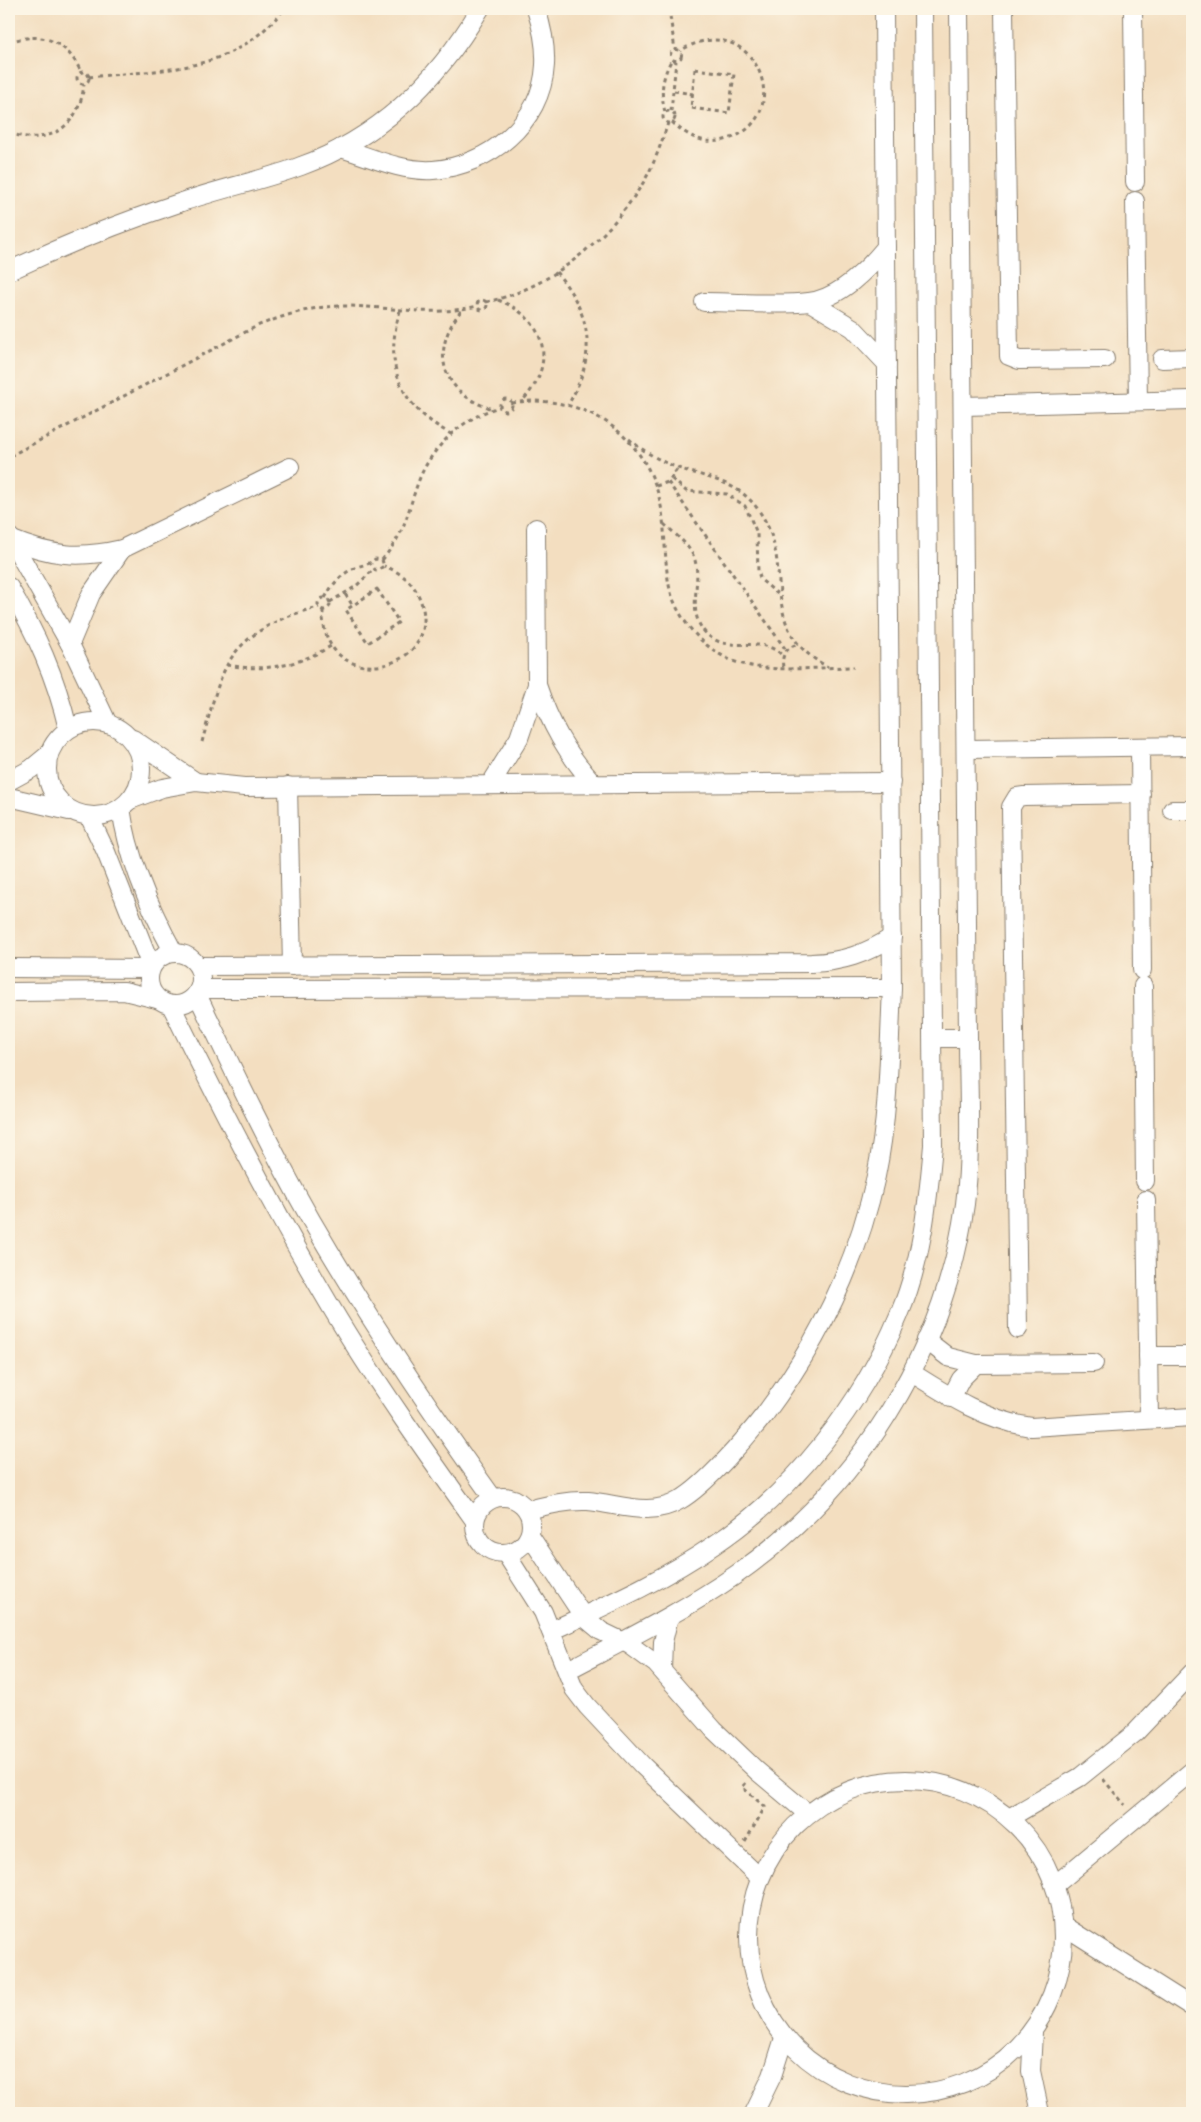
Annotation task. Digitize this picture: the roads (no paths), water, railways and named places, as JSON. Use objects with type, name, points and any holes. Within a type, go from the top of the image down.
[{"type":"street","points":[[9,271],[114,226],[187,200],[301,166],[341,148],[386,120],[426,85],[459,44],[480,9]]},
{"type":"street","points":[[341,148],[398,166],[432,170],[465,165],[495,150],[520,127],[537,98],[545,66],[544,32],[536,9]]},
{"type":"street","points":[[528,1510],[557,1502],[587,1501],[638,1510],[660,1508],[680,1500],[697,1487],[748,1435],[793,1377],[829,1314],[857,1246],[874,1185],[886,1104],[892,988],[884,9]]},
{"type":"street","points":[[550,1632],[673,1571],[716,1544],[756,1512],[793,1477],[826,1438],[856,1396],[899,1314],[922,1237],[929,1198],[933,1145],[923,9]]},
{"type":"street","points":[[568,1670],[669,1617],[739,1573],[781,1539],[820,1502],[856,1460],[888,1417],[912,1372],[926,1340],[946,1288],[957,1246],[965,1203],[968,1144],[959,9]]},
{"type":"street","points":[[1004,9],[1007,341],[1009,356],[1019,360],[1105,359]]},
{"type":"street","points":[[1133,9],[1135,182],[1126,186],[1125,192],[1130,200],[1135,201],[1138,401]]},
{"type":"street","points":[[704,302],[810,302],[833,293],[853,281],[871,265],[886,247]]},
{"type":"street","points":[[810,302],[853,328],[887,364]]},
{"type":"street","points":[[1162,359],[1192,358]]},
{"type":"street","points":[[962,406],[1192,400]]},
{"type":"street","points":[[9,538],[37,550],[65,555],[94,555],[122,549],[290,467]]},
{"type":"street","points":[[536,528],[537,685],[546,713],[559,738],[575,762],[594,784]]},
{"type":"street","points":[[9,538],[70,644],[108,724]]},
{"type":"street","points":[[70,644],[91,594],[122,549]]},
{"type":"street","points":[[9,587],[45,653],[59,689],[68,729]]},
{"type":"street","points":[[490,785],[519,738],[537,685]]},
{"type":"street","points":[[196,782],[125,733],[108,724],[95,721],[81,723],[68,729],[56,740],[48,755],[46,768],[53,794],[62,804],[81,814],[106,852],[150,968],[148,985],[164,1002],[248,1159],[332,1308],[425,1452],[475,1521]]},
{"type":"street","points":[[125,733],[134,744],[141,765],[138,787],[126,804],[129,844],[156,918],[174,952]]},
{"type":"street","points":[[966,749],[1192,746]]},
{"type":"street","points":[[1140,747],[1146,1182],[1140,1182],[1135,1191],[1136,1196],[1146,1200],[1149,1419]]},
{"type":"street","points":[[9,780],[31,769],[48,755]]},
{"type":"street","points":[[9,797],[81,814],[111,814],[126,804],[162,788],[196,782],[244,787],[891,782]]},
{"type":"street","points":[[288,786],[292,966]]},
{"type":"street","points":[[1018,1329],[1010,807],[1017,797],[1024,796],[1141,794]]},
{"type":"street","points":[[1172,810],[1192,810]]},
{"type":"street","points":[[198,966],[818,963],[854,958],[874,949],[892,937]]},
{"type":"street","points":[[9,992],[124,992],[164,1002],[190,1001],[198,991],[201,981],[198,966],[184,954],[174,952],[157,959],[150,968]]},
{"type":"street","points":[[9,968],[150,968]]},
{"type":"street","points":[[198,991],[892,988]]},
{"type":"street","points":[[198,991],[270,1145],[353,1290],[444,1430],[493,1498]]},
{"type":"street","points":[[933,1038],[968,1038]]},
{"type":"street","points":[[926,1340],[948,1357],[976,1364],[1094,1363]]},
{"type":"street","points":[[1148,1356],[1192,1356]]},
{"type":"street","points":[[951,1398],[961,1379],[976,1364]]},
{"type":"street","points":[[912,1372],[951,1398],[991,1418],[1031,1428],[1192,1417]]},
{"type":"street","points":[[507,1496],[519,1501],[528,1510],[532,1523],[530,1536],[524,1545],[516,1551],[506,1554],[496,1553],[486,1548],[479,1541],[475,1531],[475,1521],[484,1503],[493,1498],[507,1496]]},
{"type":"street","points":[[530,1536],[583,1616],[601,1631],[623,1641],[644,1654],[662,1670],[714,1730],[757,1771],[808,1813]]},
{"type":"street","points":[[506,1554],[538,1603],[568,1670],[574,1690],[643,1766],[759,1877]]},
{"type":"street","points":[[662,1670],[663,1642],[669,1617]]},
{"type":"street","points":[[1010,1818],[1080,1777],[1093,1767],[1135,1733],[1192,1673]]},
{"type":"street","points":[[1055,1885],[1192,1771]]},
{"type":"street","points":[[909,1780],[945,1785],[979,1798],[1010,1818],[1036,1849],[1055,1885],[1064,1926],[1063,1954],[1058,1982],[1048,2008],[1033,2032],[1008,2058],[979,2078],[945,2090],[910,2095],[875,2092],[841,2081],[810,2063],[784,2038],[761,2002],[749,1961],[748,1918],[759,1877],[772,1853],[788,1832],[808,1813],[838,1795],[873,1783],[909,1780]]},
{"type":"street","points":[[1064,1926],[1192,2007]]},
{"type":"street","points":[[1033,2032],[1031,2072],[1040,2113]]},
{"type":"street","points":[[754,2113],[772,2076],[784,2038]]}]
